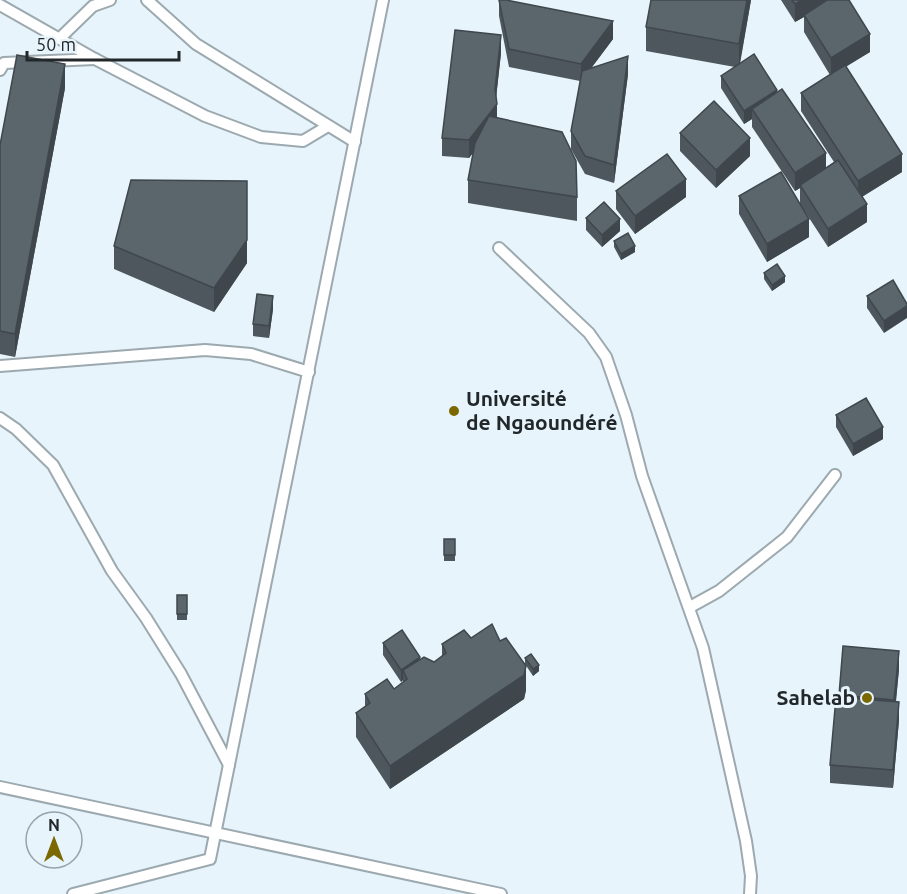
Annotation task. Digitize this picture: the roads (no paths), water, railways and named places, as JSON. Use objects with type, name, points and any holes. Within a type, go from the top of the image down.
[{"type":"lane","points":[[60,39],[93,6],[110,0]]},
{"type":"lane","points":[[147,0],[196,44],[355,142]]},
{"type":"lane","points":[[73,894],[210,859],[383,0]]},
{"type":"lane","points":[[0,5],[95,59],[205,116],[261,137],[303,141],[328,126]]},
{"type":"lane","points":[[0,70],[4,63],[95,59]]},
{"type":"lane","points":[[499,248],[589,333],[606,357],[627,415],[642,476],[690,607],[705,658],[741,813],[752,876],[750,894]]},
{"type":"lane","points":[[0,366],[205,350],[251,354],[309,372]]},
{"type":"lane","points":[[0,418],[16,429],[53,465],[112,571],[146,618],[181,674],[229,765]]},
{"type":"lane","points":[[690,607],[719,591],[787,537],[835,475]]},
{"type":"lane","points":[[0,787],[501,894]]},
{"type":"place","name":"Université de Ngaoundéré","points":[[454,411]]},
{"type":"place","name":"Sahelab","points":[[867,698]]}]
